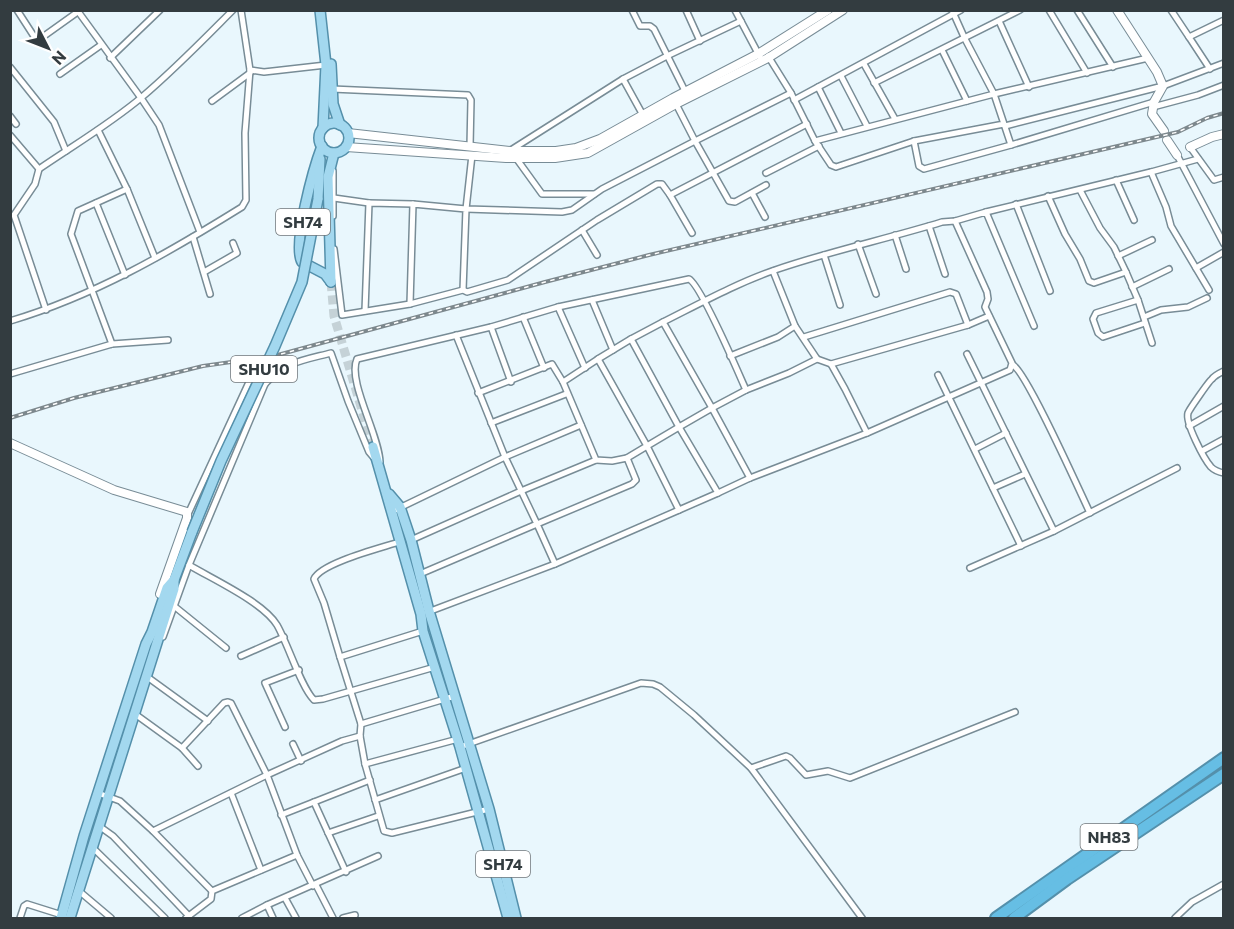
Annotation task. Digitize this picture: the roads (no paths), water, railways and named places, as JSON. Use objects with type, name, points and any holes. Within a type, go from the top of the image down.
[{"type":"highway","name":"NH83","points":[[996,918],[1224,758]]},
{"type":"highway","name":"NH83","points":[[1014,918],[1067,879],[1223,775]]},
{"type":"main road","name":"SHU10","points":[[320,10],[326,65],[323,128],[320,134],[332,150]]},
{"type":"main road","points":[[327,10],[335,110],[340,124],[348,133],[516,158],[555,158],[588,153],[685,91],[763,56],[828,11]]},
{"type":"main road","points":[[332,150],[510,151],[576,148],[676,104],[843,10]]},
{"type":"main road","points":[[1117,10],[1163,86],[1152,114],[1177,155]]},
{"type":"main road","points":[[323,128],[328,124],[340,124]]},
{"type":"main road","name":"SHU10","points":[[65,917],[79,891],[174,590],[174,580],[221,461],[302,282],[318,199],[320,173],[332,150],[349,140],[348,133]]},
{"type":"main road","points":[[1190,147],[1224,134]]},
{"type":"main road","name":"SH74","points":[[332,150],[328,177],[332,282],[325,274],[302,262],[298,252],[299,237],[314,169],[332,150]]},
{"type":"main road","points":[[10,443],[114,490],[159,505],[182,509],[188,514],[152,620],[152,632]]},
{"type":"main road","name":"SH74","points":[[373,447],[399,542],[425,613],[450,698],[466,768],[508,918]]},
{"type":"main road","name":"SH74","points":[[387,492],[400,507],[411,540],[420,574],[425,613],[423,631],[435,667],[450,698]]},
{"type":"main road","name":"SHU10","points":[[65,917],[98,793],[146,644],[167,588],[174,580]]},
{"type":"main road","name":"SH74","points":[[462,743],[489,809],[516,918]]},
{"type":"street","points":[[17,10],[37,40],[78,11],[159,125],[200,232]]},
{"type":"street","points":[[110,57],[160,10]]},
{"type":"street","points":[[46,310],[12,215],[35,184],[39,169],[141,98],[233,10]]},
{"type":"street","points":[[10,321],[46,310],[93,291],[193,237],[242,207],[246,200],[245,143],[250,71],[242,10]]},
{"type":"street","points":[[633,10],[640,26],[650,26],[654,29],[685,91]]},
{"type":"street","points":[[686,10],[700,41]]},
{"type":"street","points":[[735,10],[763,56],[791,93],[817,144],[831,165],[836,167],[914,141],[1005,125],[1163,86],[1224,63]]},
{"type":"street","points":[[794,100],[864,64],[953,12],[961,10]]},
{"type":"street","points":[[874,83],[1020,10]]},
{"type":"street","points":[[1049,10],[1087,73]]},
{"type":"street","points":[[1077,10],[1113,67]]},
{"type":"street","points":[[1171,10],[1210,69]]},
{"type":"street","points":[[953,12],[964,39],[994,94],[1011,145]]},
{"type":"street","points":[[1189,37],[1224,20]]},
{"type":"street","points":[[510,151],[623,79],[741,21]]},
{"type":"street","points":[[999,21],[1029,87]]},
{"type":"street","points":[[60,74],[101,45]]},
{"type":"street","points":[[942,50],[967,101]]},
{"type":"street","points":[[766,173],[841,133],[1148,58]]},
{"type":"street","points":[[864,64],[895,119]]},
{"type":"street","points":[[212,101],[250,71],[264,72],[326,65]]},
{"type":"street","points":[[10,67],[13,75],[54,122],[66,151]]},
{"type":"street","points":[[841,76],[867,126]]},
{"type":"street","points":[[623,79],[644,118]]},
{"type":"street","points":[[914,141],[919,165],[924,169],[1154,104],[1198,95],[1224,85]]},
{"type":"street","points":[[818,87],[841,133]]},
{"type":"street","points":[[332,89],[468,95],[471,100],[471,150],[463,290]]},
{"type":"street","points":[[334,198],[369,203],[466,209],[562,212],[572,210],[595,194],[791,93]]},
{"type":"street","points":[[676,104],[729,201],[732,203],[766,185]]},
{"type":"street","points":[[10,116],[16,124]]},
{"type":"street","points":[[670,195],[807,124]]},
{"type":"street","points":[[98,130],[127,189],[155,258]]},
{"type":"street","points":[[10,135],[39,169]]},
{"type":"street","points":[[1190,147],[1214,180],[1224,177]]},
{"type":"street","points":[[332,150],[334,240],[342,315],[410,304],[463,290],[467,292],[508,280],[582,230],[657,184],[662,184],[670,195],[692,233]]},
{"type":"street","points":[[1177,155],[1224,244]]},
{"type":"street","points":[[516,158],[542,195],[595,194]]},
{"type":"street","points":[[563,382],[631,339],[663,322],[773,271],[858,244],[1198,159]]},
{"type":"street","points":[[1152,172],[1169,220],[1209,290]]},
{"type":"street","points":[[1116,180],[1134,220]]},
{"type":"street","points":[[112,344],[70,234],[78,211],[127,189]]},
{"type":"street","points":[[1080,190],[1126,272],[1152,343]]},
{"type":"street","points":[[752,193],[765,217]]},
{"type":"street","points":[[1048,196],[1089,281],[1094,283],[1126,272]]},
{"type":"street","points":[[96,203],[125,275]]},
{"type":"street","points":[[365,311],[369,203]]},
{"type":"street","points":[[410,304],[413,204]]},
{"type":"street","points":[[1016,204],[1050,291]]},
{"type":"street","points":[[986,212],[1034,326]]},
{"type":"street","points":[[955,221],[987,292],[988,299],[985,308],[1013,365],[1026,382],[1090,513]]},
{"type":"street","points":[[929,226],[945,274]]},
{"type":"street","points":[[582,230],[597,255]]},
{"type":"street","points":[[895,235],[906,268]]},
{"type":"street","points":[[193,237],[210,294]]},
{"type":"street","points":[[1118,256],[1152,240]]},
{"type":"street","points":[[204,272],[237,253],[233,243]]},
{"type":"street","points":[[858,244],[876,294]]},
{"type":"street","points":[[1196,268],[1224,252]]},
{"type":"street","points":[[824,255],[840,305]]},
{"type":"street","points":[[1132,287],[1169,269]]},
{"type":"street","points":[[773,271],[795,326],[817,359],[831,364],[968,325],[989,316]]},
{"type":"street","points":[[380,467],[380,449],[358,386],[354,365],[357,359],[491,327],[558,307],[683,279],[693,281],[746,390]]},
{"type":"street","points":[[804,338],[950,292],[956,294],[968,325]]},
{"type":"street","points":[[1138,300],[1096,313],[1093,319],[1098,333],[1103,337],[1144,320],[1161,310],[1188,308],[1207,298]]},
{"type":"street","points":[[592,300],[613,350]]},
{"type":"street","points":[[558,307],[585,368]]},
{"type":"street","points":[[523,317],[544,368]]},
{"type":"street","points":[[663,322],[750,478]]},
{"type":"street","points":[[730,356],[778,337],[795,326]]},
{"type":"street","points":[[491,327],[511,382]]},
{"type":"street","points":[[456,335],[505,457],[555,564]]},
{"type":"street","points":[[631,339],[718,493]]},
{"type":"street","points":[[10,374],[112,344],[168,340]]},
{"type":"street","points":[[149,664],[158,655],[189,566],[265,384],[275,372],[292,363],[331,353],[369,452],[380,467]]},
{"type":"street","points":[[967,354],[1054,531]]},
{"type":"street","points":[[598,359],[679,510]]},
{"type":"street","points":[[411,540],[521,490],[596,460],[612,461],[627,458],[746,390],[817,359]]},
{"type":"street","points":[[478,393],[552,364],[563,382],[596,460]]},
{"type":"street","points":[[831,364],[867,433]]},
{"type":"street","points":[[425,613],[555,564],[750,478],[867,433],[1010,370],[1013,365]]},
{"type":"street","points":[[1224,371],[1210,381],[1190,407],[1187,415],[1189,426],[1211,467],[1224,473]]},
{"type":"street","points":[[938,375],[1021,546]]},
{"type":"street","points":[[188,514],[250,380],[265,384]]},
{"type":"street","points":[[491,423],[567,394]]},
{"type":"street","points":[[1189,426],[1224,406]]},
{"type":"street","points":[[391,512],[505,457],[581,425]]},
{"type":"street","points":[[975,449],[1005,433]]},
{"type":"street","points":[[1202,451],[1224,439]]},
{"type":"street","points":[[420,574],[634,482],[636,478],[627,458]]},
{"type":"street","points":[[212,461],[230,467]]},
{"type":"street","points":[[970,568],[1054,531],[1177,468]]},
{"type":"street","points":[[993,488],[1025,474]]},
{"type":"street","points":[[399,542],[345,559],[316,574],[314,579],[324,603],[361,724],[360,736],[365,764],[378,816],[384,831],[392,833],[489,809]]},
{"type":"street","points":[[189,566],[230,588],[275,622],[284,637],[305,687],[314,699],[351,692],[435,667]]},
{"type":"street","points":[[174,606],[226,648]]},
{"type":"street","points":[[340,657],[423,631]]},
{"type":"street","points":[[241,656],[284,637]]},
{"type":"street","points":[[285,727],[265,683],[299,670]]},
{"type":"street","points":[[146,675],[208,721]]},
{"type":"street","points":[[365,764],[462,743],[641,683],[653,684],[660,687],[694,715],[751,768],[862,918]]},
{"type":"street","points":[[361,724],[450,698]]},
{"type":"street","points":[[182,748],[224,704],[231,703],[267,775],[297,855],[333,918]]},
{"type":"street","points":[[751,768],[786,756],[806,775],[828,771],[850,778],[1015,712]]},
{"type":"street","points":[[135,714],[182,748],[198,766]]},
{"type":"street","points":[[153,831],[267,775],[342,741],[360,736]]},
{"type":"street","points":[[293,744],[301,761]]},
{"type":"street","points":[[375,800],[466,768]]},
{"type":"street","points":[[281,815],[370,780]]},
{"type":"street","points":[[98,793],[120,801],[212,891]]},
{"type":"street","points":[[231,793],[261,870]]},
{"type":"street","points":[[314,802],[346,872]]},
{"type":"street","points":[[328,833],[378,816]]},
{"type":"street","points":[[99,826],[113,836],[188,917],[211,899],[212,891]]},
{"type":"street","points":[[92,847],[165,918]]},
{"type":"street","points":[[212,891],[297,855]]},
{"type":"street","points":[[242,918],[378,856]]},
{"type":"street","points":[[1175,918],[1192,902],[1224,884]]},
{"type":"street","points":[[79,891],[111,918]]},
{"type":"street","points":[[285,898],[296,918]]},
{"type":"street","points":[[20,918],[27,904],[65,917]]},
{"type":"street","points":[[267,905],[273,918]]},
{"type":"street","points":[[343,918],[355,915]]},
{"type":"tunnel","points":[[331,282],[334,316],[373,447]]},
{"type":"railway","points":[[10,418],[74,398],[203,366],[274,356],[649,255],[1178,132],[1207,118],[1224,113]]}]
